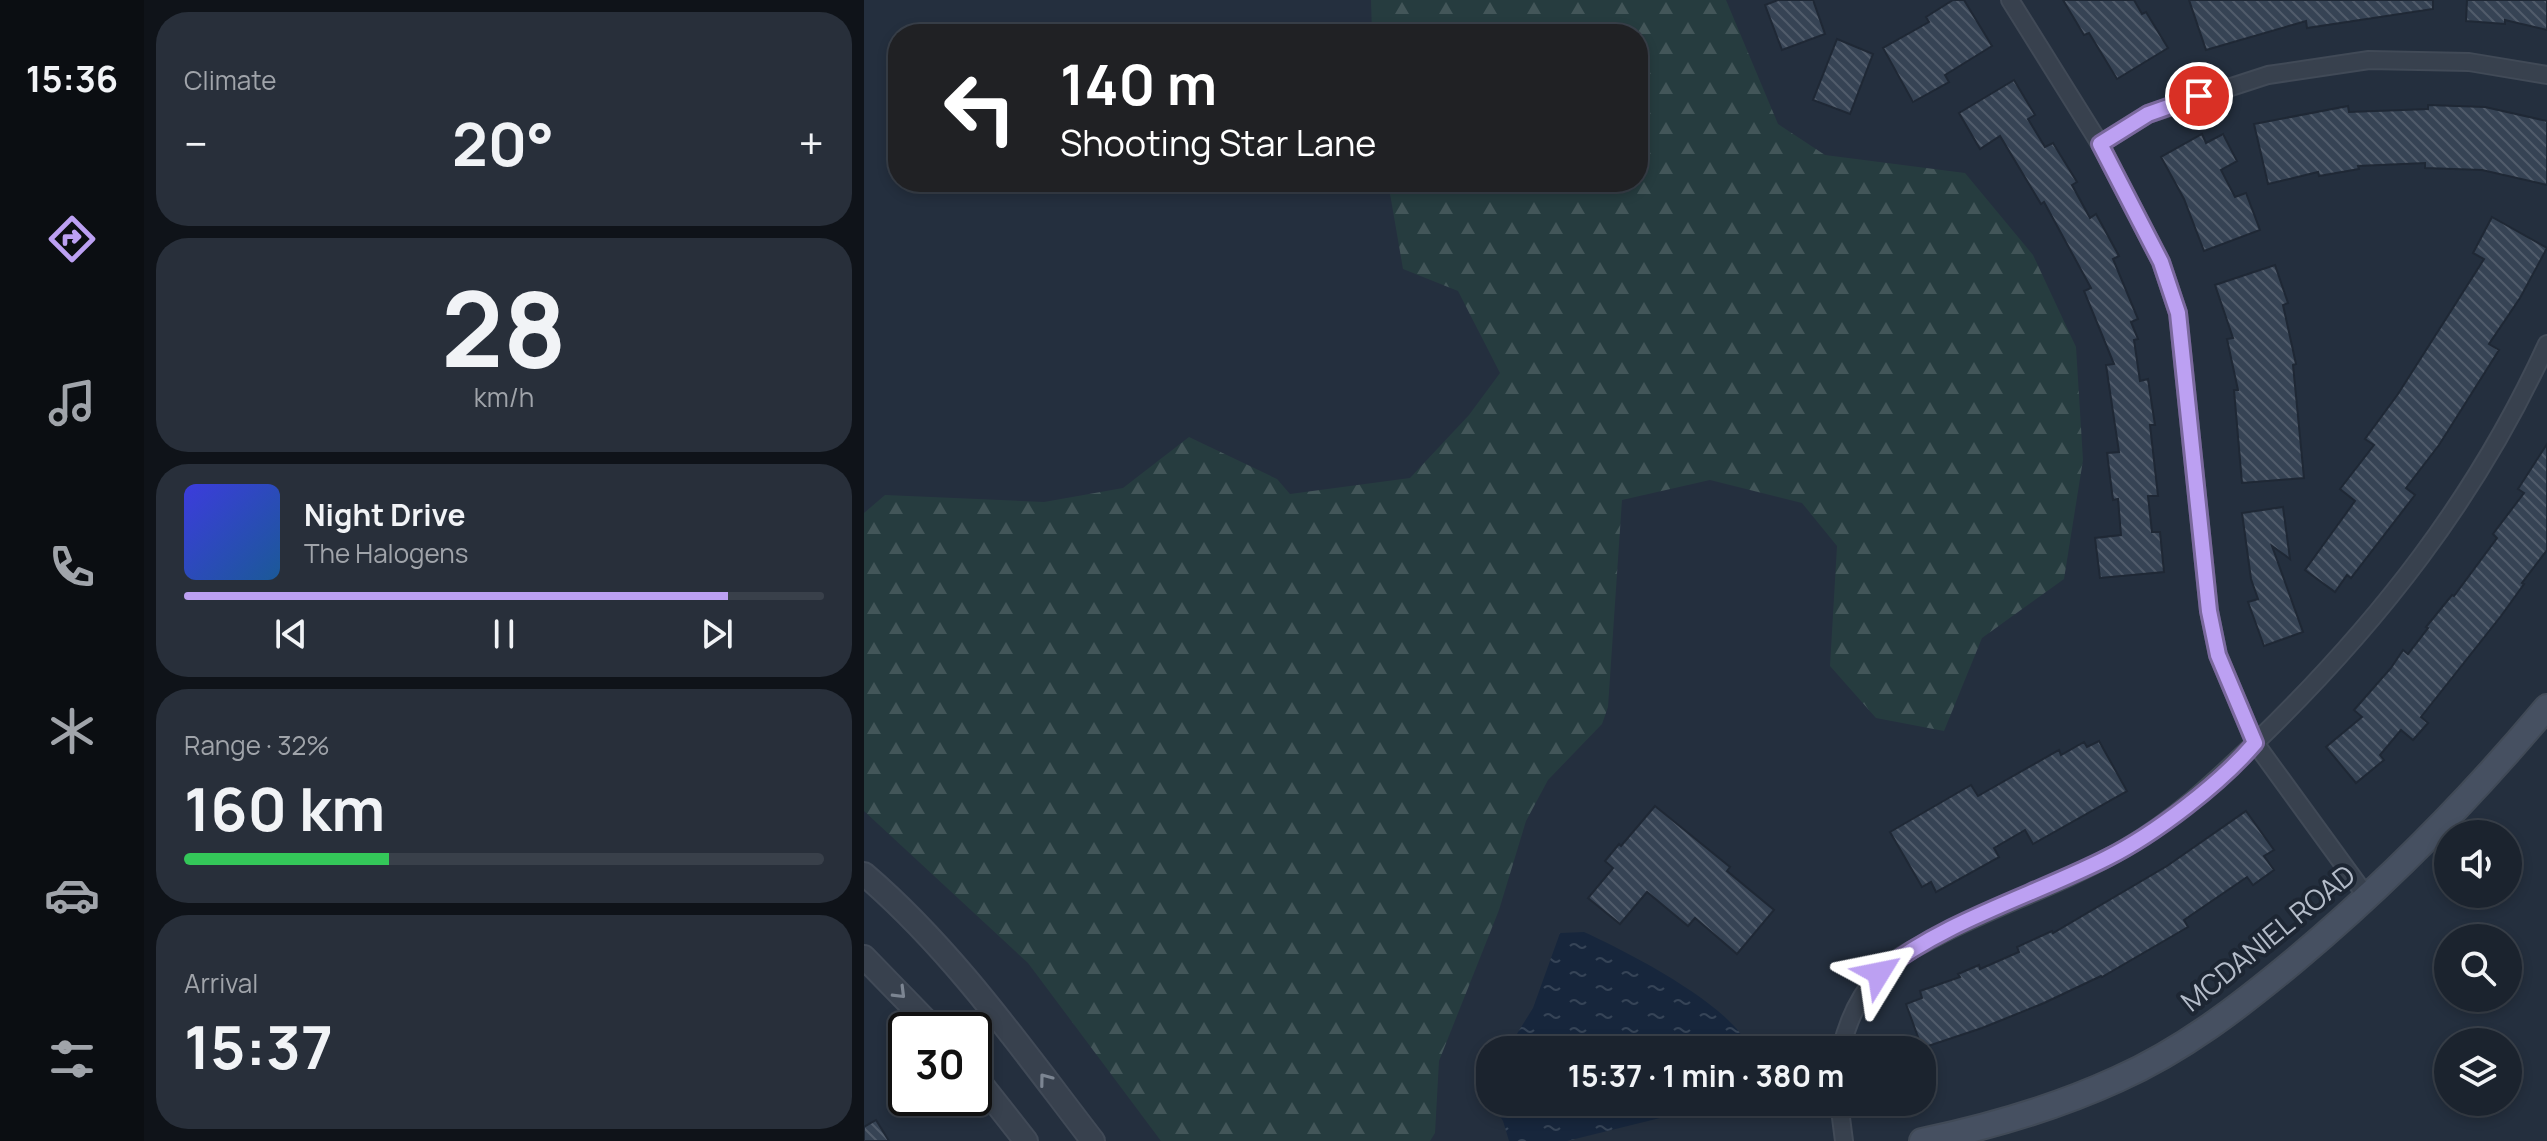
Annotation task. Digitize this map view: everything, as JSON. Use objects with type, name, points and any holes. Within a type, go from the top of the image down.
[{"type":"main road","name":"MCDANIEL ROAD","points":[[1922,1141],[2018,1118],[2120,1079],[2216,1024],[2326,935],[2404,864],[2500,764],[2547,707]]},
{"type":"street","points":[[2010,0],[2100,144],[2161,262],[2178,313],[2209,611],[2218,655],[2255,743],[2367,897]]},
{"type":"street","points":[[2100,144],[2148,114],[2268,75],[2369,60],[2469,62],[2547,75]]},
{"type":"street","points":[[1845,1036],[1852,1015],[1863,996],[1879,973],[1894,961],[1970,920],[2126,848],[2211,785],[2275,725],[2337,659],[2420,561],[2489,457],[2547,344]]},
{"type":"street","points":[[864,874],[902,906],[948,959],[1093,1141]]},
{"type":"street","points":[[864,957],[917,1012]]},
{"type":"street","points":[[992,1098],[1026,1141]]},
{"type":"street","points":[[1841,1116],[1844,1141]]},
{"type":"green space","points":[[1371,0],[1726,0],[1778,124],[1825,155],[1965,173],[2033,255],[2076,347],[2083,460],[2064,579],[1982,638],[1944,731],[1876,718],[1830,666],[1837,546],[1802,503],[1710,480],[1622,500],[1608,707],[1602,724],[1548,780],[1526,821],[1499,910],[1439,1061],[1435,1133],[1430,1141],[1161,1141],[1028,963],[864,811],[864,513],[885,495],[1044,502],[1123,488],[1189,437],[1277,479],[1290,494],[1410,478],[1469,415],[1500,373],[1458,291],[1403,269],[1390,192],[1648,192],[1648,24],[1372,24]]},
{"type":"water","points":[[1584,932],[1651,966],[1703,999],[1724,1016],[1741,1036],[1516,1036],[1533,1008],[1560,933]]},
{"type":"water","points":[[1500,1116],[1668,1116],[1567,1141],[1509,1141]]},
{"type":"building","points":[[1778,0],[1813,0],[1825,34],[1782,50],[1765,5]]},
{"type":"building","points":[[1953,0],[1964,0],[1992,46],[1945,75],[1949,82],[1913,102],[1883,48],[1929,22],[1926,17]]},
{"type":"building","points":[[2063,0],[2134,0],[2142,14],[2146,12],[2168,48],[2117,79],[2089,33],[2084,35]]},
{"type":"building","points":[[2189,0],[2433,0],[2433,9],[2307,28],[2306,21],[2206,50]]},
{"type":"building","points":[[2467,0],[2547,0],[2547,30],[2505,20],[2505,24],[2466,21]]},
{"type":"building","points":[[1837,39],[1873,54],[1850,114],[1813,100]]},
{"type":"building","points":[[2014,80],[2035,115],[2028,119],[2045,147],[2053,143],[2077,182],[2072,185],[2090,218],[2096,214],[2119,256],[2113,259],[2138,319],[2131,322],[2138,339],[2134,340],[2140,381],[2148,379],[2155,425],[2150,425],[2158,496],[2148,496],[2152,532],[2160,532],[2164,572],[2100,578],[2095,538],[2121,535],[2118,499],[2113,500],[2107,453],[2119,452],[2106,365],[2114,364],[2084,291],[2091,288],[2044,202],[2041,204],[2000,136],[1980,149],[1959,113]]},
{"type":"building","points":[[2428,105],[2485,107],[2547,121],[2547,185],[2482,170],[2425,168],[2425,163],[2358,166],[2359,169],[2319,176],[2318,172],[2268,184],[2254,124],[2348,106],[2349,112],[2428,109]]},
{"type":"building","points":[[2202,134],[2206,143],[2223,134],[2237,161],[2221,170],[2235,197],[2246,193],[2260,230],[2204,251],[2184,199],[2161,157]]},
{"type":"building","points":[[2492,217],[2547,248],[2520,298],[2489,344],[2499,350],[2439,445],[2406,488],[2415,495],[2351,578],[2347,575],[2335,592],[2305,570],[2355,501],[2340,489],[2374,445],[2365,439],[2398,394],[2484,259],[2473,253]]},
{"type":"building","points":[[2275,265],[2288,303],[2283,305],[2296,364],[2293,365],[2304,478],[2242,483],[2234,390],[2238,390],[2227,339],[2233,338],[2215,285]]},
{"type":"building","points":[[2547,444],[2547,550],[2501,616],[2421,717],[2428,723],[2413,740],[2401,730],[2380,755],[2384,760],[2356,783],[2326,747],[2362,717],[2354,710],[2403,650],[2408,654],[2497,538],[2493,534],[2524,493],[2518,489]]},
{"type":"building","points":[[2283,507],[2290,559],[2272,546],[2303,632],[2264,646],[2248,602],[2258,599],[2251,579],[2242,513]]},
{"type":"building","points":[[2099,741],[2127,791],[2033,844],[2025,830],[1994,848],[1999,857],[1936,892],[1931,882],[1922,887],[1890,832],[1971,785],[1978,796],[2059,750],[2061,755],[2084,742],[2087,747]]},
{"type":"building","points":[[1655,806],[1730,867],[1727,871],[1774,910],[1737,954],[1695,918],[1688,926],[1647,892],[1620,924],[1588,898],[1613,868],[1605,861]]},
{"type":"building","points":[[2246,811],[2274,850],[2264,856],[2274,870],[2253,885],[2247,877],[2184,920],[2188,927],[2102,977],[1982,1028],[1936,1043],[1936,1036],[1918,1036],[1906,1004],[1922,998],[1920,991],[1960,977],[1958,974],[1979,965],[1980,969],[2019,952],[2017,947],[2053,933],[2167,866]]},
{"type":"building","points":[[876,1120],[889,1141],[864,1141],[864,1127]]},
{"type":"route","points":[[1879,973],[1910,951],[1970,920],[2126,848],[2182,809],[2255,743],[2218,655],[2209,611],[2178,313],[2161,262],[2100,144],[2148,114],[2199,96]]}]
